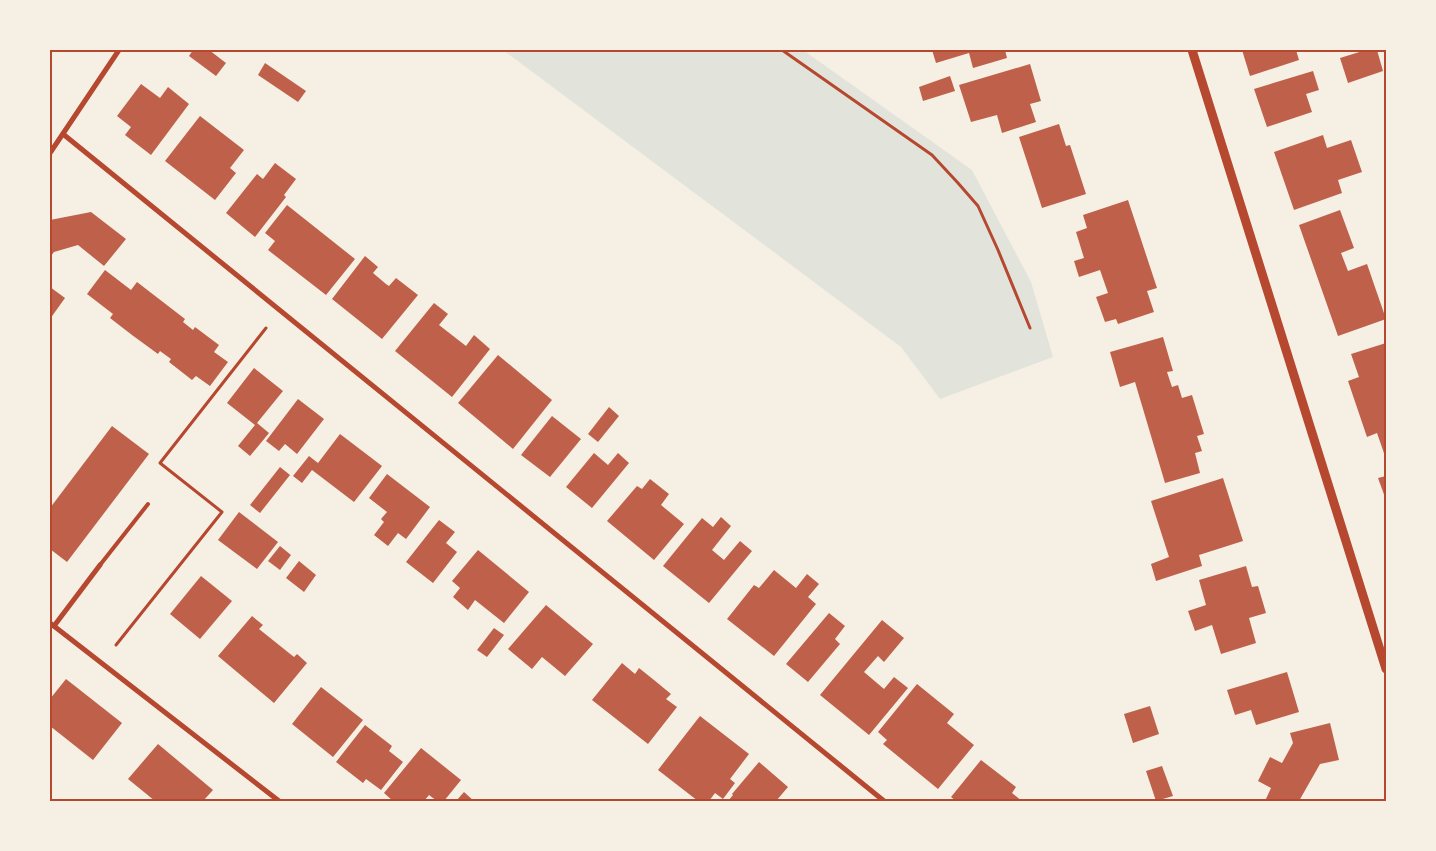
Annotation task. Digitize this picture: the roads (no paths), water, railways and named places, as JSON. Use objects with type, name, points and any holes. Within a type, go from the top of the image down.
[{"type":"street","points":[[50,153],[119,50]]},
{"type":"street","points":[[1192,50],[1386,669]]},
{"type":"street","points":[[63,134],[884,801]]},
{"type":"street","points":[[100,565],[52,624],[279,801]]},
{"type":"lane","points":[[100,565],[148,504]]}]
